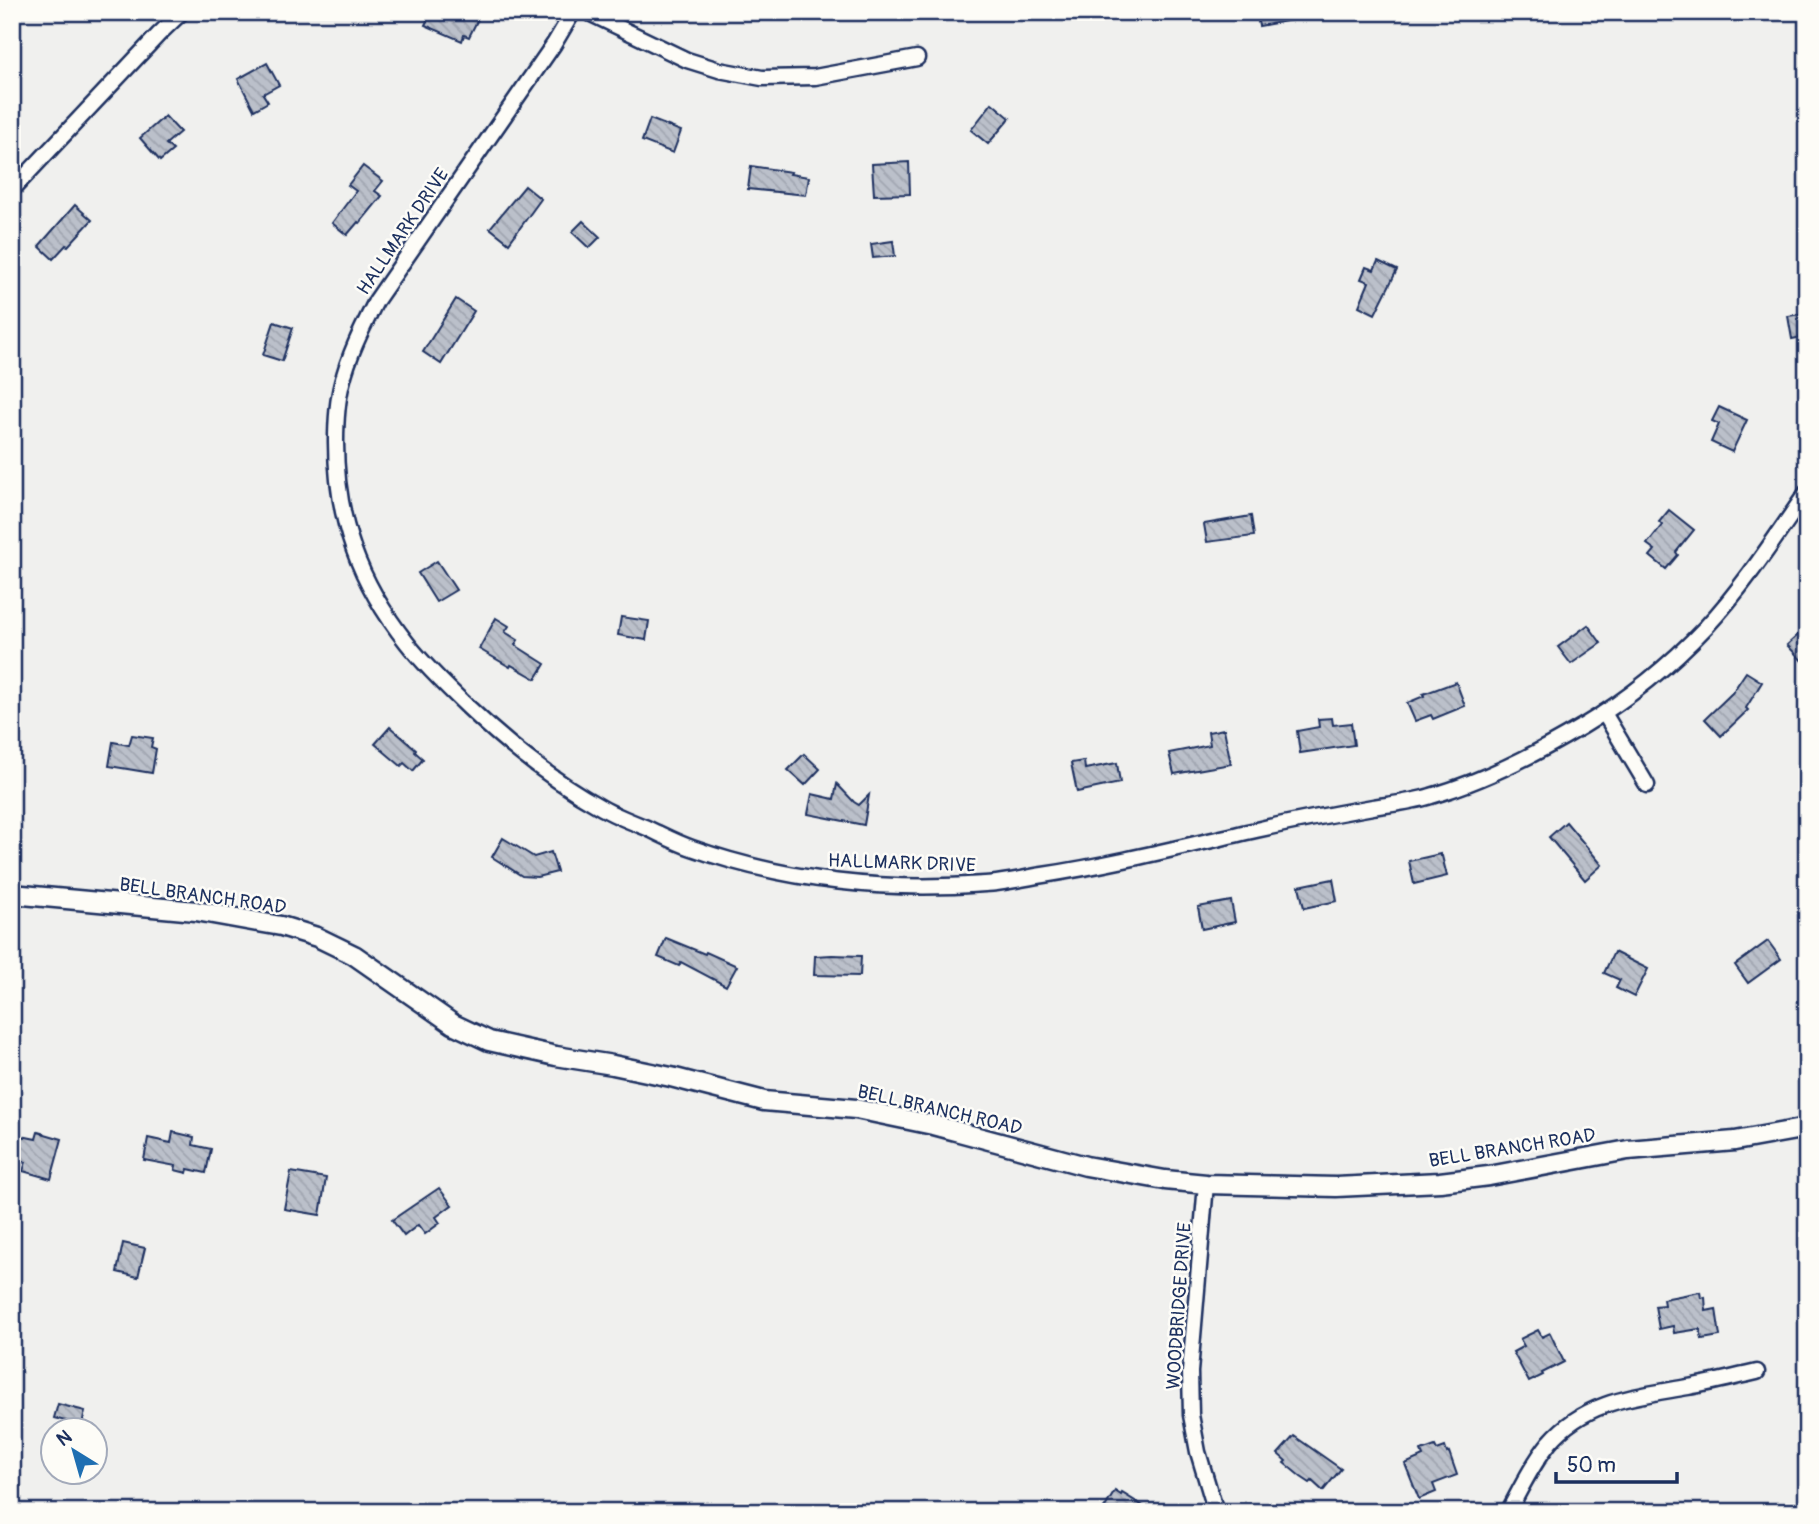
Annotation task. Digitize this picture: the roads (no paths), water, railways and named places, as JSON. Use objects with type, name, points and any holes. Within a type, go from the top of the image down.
[{"type":"street","points":[[12,190],[182,12]]},
{"type":"street","name":"HALLMARK DRIVE","points":[[573,12],[554,44],[376,301],[356,342],[341,384],[336,429],[337,473],[352,546],[370,590],[419,659],[500,738],[564,784],[604,809],[691,848],[756,867],[855,883],[925,886],[988,884],[1082,869],[1288,823],[1429,797],[1484,777],[1580,728],[1604,713],[1673,658],[1707,626],[1736,592],[1807,492]]},
{"type":"street","points":[[587,12],[687,60],[719,70],[761,78],[815,77],[917,58]]},
{"type":"street","points":[[1604,713],[1647,785]]},
{"type":"street","name":"BELL BRANCH ROAD","points":[[12,894],[196,911],[281,926],[317,937],[354,955],[453,1024],[489,1041],[671,1077],[764,1101],[856,1109],[895,1117],[1086,1166],[1165,1180],[1206,1184],[1336,1187],[1440,1182],[1489,1176],[1628,1150],[1735,1141],[1807,1128]]},
{"type":"street","name":"WOODBRIDGE DRIVE","points":[[1206,1184],[1190,1372],[1191,1415],[1198,1452],[1216,1512]]},
{"type":"street","points":[[1508,1512],[1531,1469],[1551,1441],[1570,1424],[1592,1410],[1618,1399],[1757,1372]]},
{"type":"lane","points":[[12,1331],[12,1339]]}]
